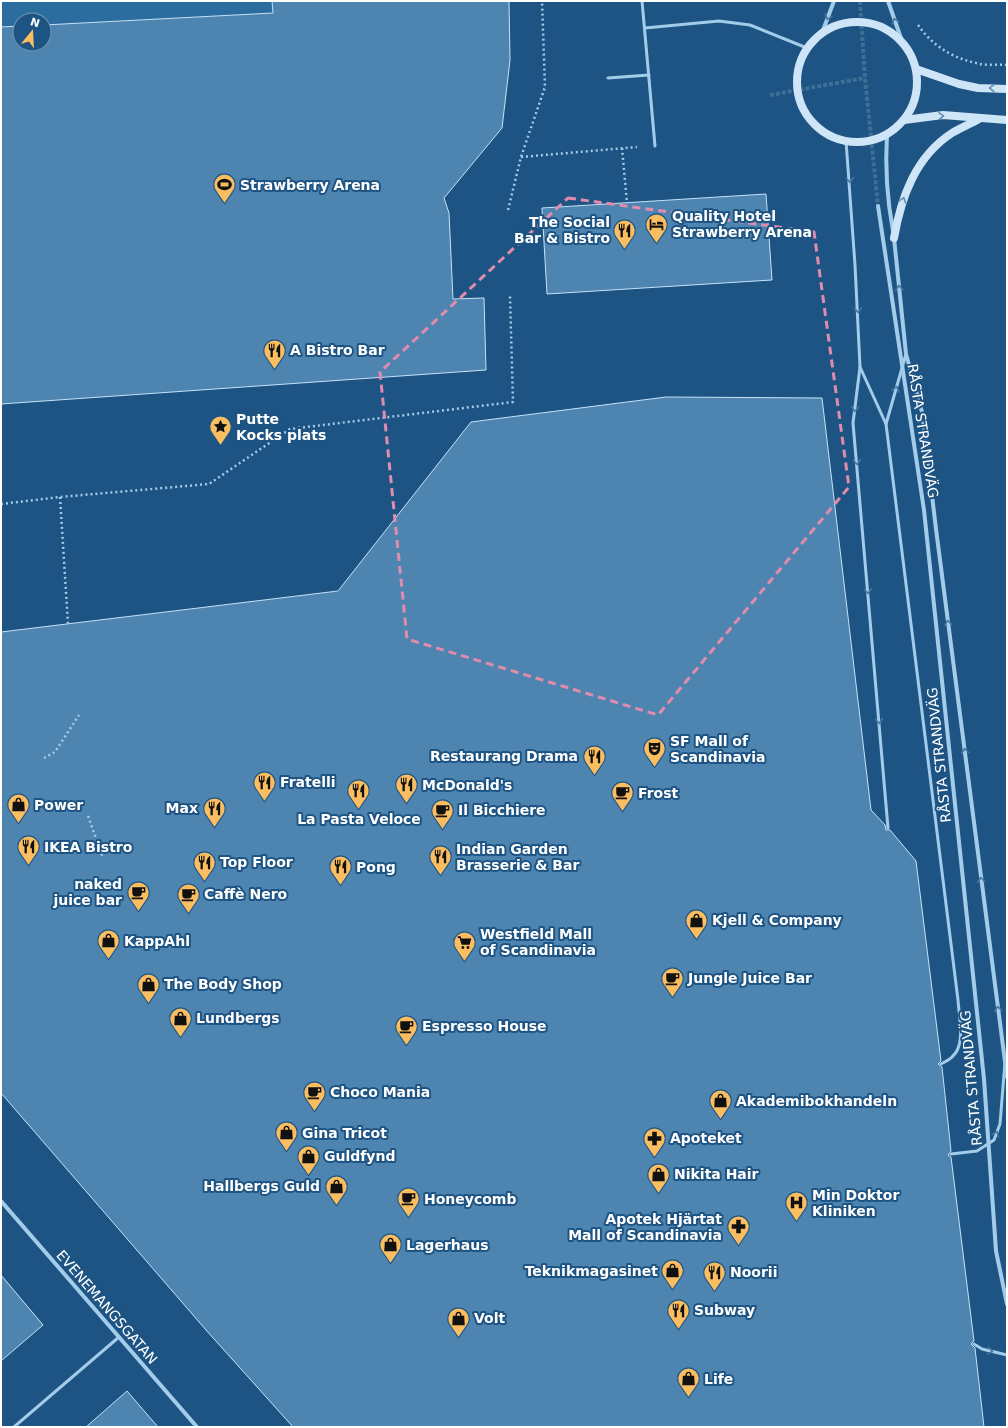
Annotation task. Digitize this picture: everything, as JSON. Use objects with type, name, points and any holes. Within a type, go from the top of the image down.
[{"type":"street","points":[[822,33],[834,1]]},
{"type":"street","points":[[888,1],[902,41],[911,54],[916,70],[917,88],[913,105],[904,120],[887,134],[868,141],[846,141],[828,134],[812,122],[802,105],[797,86],[799,66],[807,48],[822,33],[842,24],[863,22],[884,28],[902,41]]},
{"type":"street","points":[[916,70],[959,84],[978,88],[1007,89]]},
{"type":"street","points":[[904,120],[943,115],[1007,120]]},
{"type":"street","points":[[894,238],[903,200],[913,175],[930,152],[951,134],[979,119]]},
{"type":"street","name":"RÅSTA STRANDVÄG","points":[[887,134],[885,161],[887,199],[894,238],[906,354],[922,412],[1007,1078]]},
{"type":"street","name":"RÅSTA STRANDVÄG","points":[[878,206],[924,510],[984,1079],[996,1251],[1007,1304]]},
{"type":"street","name":"EVENEMANGSGATAN","points":[[1,1201],[197,1427]]},
{"type":"lane","points":[[642,1],[655,146]]},
{"type":"lane","points":[[645,28],[719,21],[750,26],[807,48]]},
{"type":"lane","points":[[608,78],[649,75]]},
{"type":"lane","points":[[846,141],[854,242],[860,367],[853,423],[888,828]]},
{"type":"lane","points":[[886,424],[906,354]]},
{"type":"lane","points":[[860,367],[886,424],[958,1000],[961,1037],[957,1051],[952,1057],[941,1064]]},
{"type":"lane","points":[[951,1154],[977,1151],[994,1140],[1000,1124],[1005,1062]]},
{"type":"lane","points":[[14,1427],[119,1338]]},
{"type":"lane","points":[[974,1344],[982,1349],[1007,1355]]},
{"type":"path","points":[[508,210],[521,157],[545,87],[542,1]]},
{"type":"path","points":[[915,21],[923,32],[936,45],[952,56],[977,64],[1007,65]]},
{"type":"path","points":[[521,157],[655,146]]},
{"type":"path","points":[[622,148],[627,203]]},
{"type":"path","points":[[1,504],[60,497],[209,484],[290,429],[513,402],[510,296]]},
{"type":"path","points":[[60,497],[68,624]]},
{"type":"path","points":[[44,758],[55,752],[79,714]]},
{"type":"path","points":[[88,816],[103,858]]},
{"type":"highlighted area","points":[[568,198],[814,232],[849,487],[658,715],[407,639],[380,372]]},
{"type":"shaded area","points":[[1,1],[272,1],[273,13],[52,25],[52,12],[12,12],[12,26],[1,27]]},
{"type":"building","name":"Strawberry Arena","points":[[272,1],[509,1],[510,60],[502,128],[444,198],[449,213],[453,299],[484,298],[486,370],[1,404],[1,27],[12,26],[12,52],[52,52],[52,25],[273,13]]},
{"type":"building","name":"Quality Hotel Strawberry Arena","points":[[766,194],[772,280],[547,294],[542,208]]},
{"type":"building","name":"Westfield Mall of Scandinavia","points":[[666,397],[822,398],[871,810],[885,825],[886,830],[890,830],[916,861],[941,1061],[938,1064],[942,1067],[951,1151],[948,1155],[951,1157],[974,1341],[971,1344],[975,1348],[984,1427],[293,1427],[206,1330],[1,1093],[1,632],[338,591],[471,422]]},
{"type":"building","points":[[1,1275],[43,1325],[1,1361]]},
{"type":"building","points":[[127,1391],[158,1427],[86,1427]]},
{"type":"tunnel","points":[[860,1],[865,78],[878,206]]},
{"type":"tunnel","points":[[770,95],[865,78]]},
{"type":"place","name":"Strawberry Arena","points":[[224,204]]},
{"type":"place","name":"Quality Hotel Strawberry Arena","points":[[657,244]]},
{"type":"place","name":"The Social Bar & Bistro","points":[[625,250]]},
{"type":"place","name":"A Bistro Bar","points":[[274,370]]},
{"type":"place","name":"Putte Kocks plats","points":[[221,446]]},
{"type":"place","name":"SF Mall of Scandinavia","points":[[654,768]]},
{"type":"place","name":"Restaurang Drama","points":[[594,776]]},
{"type":"place","name":"Fratelli","points":[[264,802]]},
{"type":"place","name":"McDonald's","points":[[407,804]]},
{"type":"place","name":"La Pasta Veloce","points":[[359,810]]},
{"type":"place","name":"Frost","points":[[622,812]]},
{"type":"place","name":"Power","points":[[18,824]]},
{"type":"place","name":"Max","points":[[214,828]]},
{"type":"place","name":"Il Bicchiere","points":[[443,830]]},
{"type":"place","name":"IKEA Bistro","points":[[29,866]]},
{"type":"place","name":"Indian Garden Brasserie & Bar","points":[[441,876]]},
{"type":"place","name":"Top Floor","points":[[205,882]]},
{"type":"place","name":"Pong","points":[[340,886]]},
{"type":"place","name":"naked juice bar","points":[[138,912]]},
{"type":"place","name":"Caffè Nero","points":[[188,914]]},
{"type":"place","name":"Kjell & Company","points":[[697,940]]},
{"type":"place","name":"KappAhl","points":[[109,960]]},
{"type":"place","name":"Westfield Mall of Scandinavia","points":[[465,962]]},
{"type":"place","name":"Jungle Juice Bar","points":[[672,998]]},
{"type":"place","name":"The Body Shop","points":[[149,1004]]},
{"type":"place","name":"Lundbergs","points":[[181,1038]]},
{"type":"place","name":"Espresso House","points":[[407,1046]]},
{"type":"place","name":"Choco Mania","points":[[315,1112]]},
{"type":"place","name":"Akademibokhandeln","points":[[721,1120]]},
{"type":"place","name":"Gina Tricot","points":[[287,1152]]},
{"type":"place","name":"Apoteket","points":[[654,1158]]},
{"type":"place","name":"Guldfynd","points":[[309,1176]]},
{"type":"place","name":"Nikita Hair","points":[[659,1194]]},
{"type":"place","name":"Hallbergs Guld","points":[[336,1206]]},
{"type":"place","name":"Honeycomb","points":[[408,1218]]},
{"type":"place","name":"Min Doktor Kliniken","points":[[796,1222]]},
{"type":"place","name":"Apotek Hjärtat Mall of Scandinavia","points":[[738,1246]]},
{"type":"place","name":"Lagerhaus","points":[[391,1264]]},
{"type":"place","name":"Teknikmagasinet","points":[[673,1290]]},
{"type":"place","name":"Noorii","points":[[715,1292]]},
{"type":"place","name":"Subway","points":[[679,1330]]},
{"type":"place","name":"Volt","points":[[458,1338]]},
{"type":"place","name":"Life","points":[[689,1398]]}]
